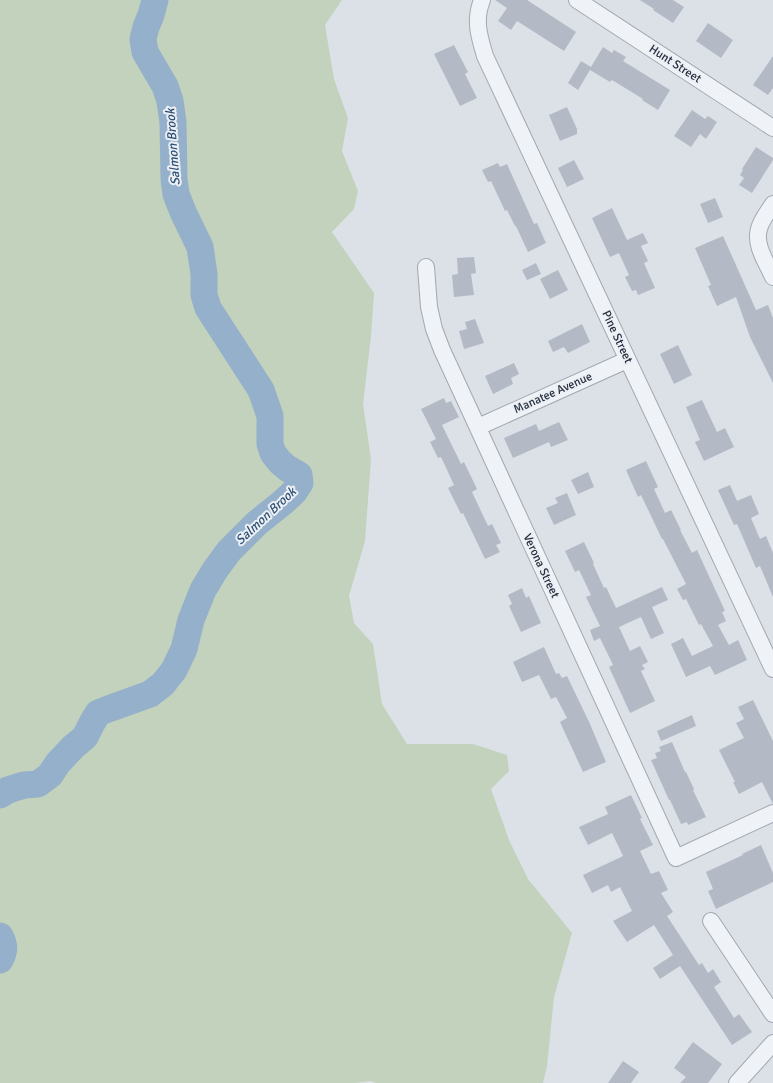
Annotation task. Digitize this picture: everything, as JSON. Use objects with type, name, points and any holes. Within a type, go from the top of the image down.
[{"type":"street","name":"Pine Street","points":[[482,0],[479,7],[477,23],[485,56],[773,670]]},
{"type":"street","name":"Hunt Street","points":[[577,0],[773,128]]},
{"type":"street","points":[[773,204],[758,229],[758,238],[760,247],[773,276]]},
{"type":"street","name":"Verona Street","points":[[426,267],[429,307],[434,329],[442,350],[676,858],[773,814]]},
{"type":"street","name":"Manatee Avenue","points":[[478,427],[628,360]]},
{"type":"street","points":[[711,921],[773,1014]]},
{"type":"street","points":[[737,1083],[773,1043]]},
{"type":"green space","points":[[0,0],[342,0],[325,25],[334,79],[348,118],[342,151],[358,191],[354,209],[332,232],[374,293],[371,336],[363,404],[371,459],[365,541],[349,596],[354,623],[373,644],[382,704],[407,744],[473,744],[507,755],[509,771],[491,789],[509,840],[528,879],[572,933],[554,997],[547,1066],[543,1083],[376,1083],[371,1081],[355,1083],[0,1083]]},
{"type":"building","points":[[495,0],[527,0],[576,32],[564,51],[517,21],[511,30],[498,21],[507,8]]},
{"type":"building","points":[[640,0],[673,0],[684,7],[673,23]]},
{"type":"building","points":[[708,23],[733,40],[721,58],[696,41]]},
{"type":"building","points":[[454,45],[468,72],[465,74],[477,98],[460,106],[434,54]]},
{"type":"building","points":[[603,47],[612,53],[614,50],[626,57],[623,61],[670,90],[658,110],[612,80],[610,82],[590,70],[578,90],[568,83],[581,61],[591,67]]},
{"type":"building","points":[[773,56],[773,88],[768,95],[753,85]]},
{"type":"building","points":[[567,107],[577,129],[577,134],[560,141],[549,115]]},
{"type":"building","points":[[692,110],[705,119],[708,116],[717,122],[706,139],[700,134],[691,147],[674,136]]},
{"type":"building","points":[[756,147],[773,158],[773,160],[752,193],[739,185],[744,178],[740,175],[743,170],[742,169]]},
{"type":"building","points":[[574,160],[584,179],[567,187],[558,168]]},
{"type":"building","points":[[498,163],[500,167],[507,164],[534,224],[537,223],[546,243],[528,252],[516,226],[507,210],[505,211],[491,181],[488,182],[482,170]]},
{"type":"building","points":[[715,198],[723,217],[708,223],[700,204]]},
{"type":"building","points":[[612,208],[627,240],[643,233],[648,243],[641,246],[648,261],[644,263],[655,288],[638,295],[636,290],[632,291],[625,277],[629,275],[619,253],[610,257],[592,218]]},
{"type":"building","points":[[723,236],[756,310],[768,305],[773,318],[773,383],[750,337],[736,297],[717,306],[708,286],[711,285],[695,248]]},
{"type":"building","points":[[474,257],[476,273],[471,274],[474,295],[454,297],[452,275],[458,274],[457,258]]},
{"type":"building","points":[[536,263],[541,274],[527,280],[522,270]]},
{"type":"building","points":[[558,270],[568,290],[550,299],[540,279]]},
{"type":"building","points":[[475,319],[484,343],[464,349],[459,331],[467,329],[465,322]]},
{"type":"building","points":[[582,324],[590,342],[568,353],[564,347],[553,352],[548,341]]},
{"type":"building","points":[[678,345],[692,375],[674,384],[660,354]]},
{"type":"building","points":[[514,363],[519,374],[511,378],[513,384],[493,394],[485,376]]},
{"type":"building","points":[[444,398],[446,403],[451,401],[459,417],[442,425],[461,464],[464,462],[477,489],[472,492],[488,526],[492,524],[501,543],[496,545],[500,552],[485,559],[463,513],[461,514],[448,488],[454,485],[441,457],[438,458],[430,442],[436,439],[421,409]]},
{"type":"building","points":[[702,400],[717,432],[725,428],[734,447],[704,461],[695,442],[700,440],[686,407]]},
{"type":"building","points":[[559,422],[568,440],[551,447],[549,442],[513,458],[504,438],[536,424],[539,431]]},
{"type":"building","points":[[646,461],[658,487],[654,489],[665,513],[671,510],[692,553],[697,550],[725,611],[722,612],[726,621],[718,625],[729,645],[738,640],[747,660],[715,675],[710,666],[686,677],[671,644],[683,638],[692,656],[713,646],[701,624],[699,625],[686,599],[683,600],[677,589],[686,584],[641,495],[638,497],[626,470]]},
{"type":"building","points":[[588,472],[594,487],[578,494],[571,480]]},
{"type":"building","points":[[730,485],[737,501],[751,495],[759,514],[751,518],[760,539],[766,536],[773,553],[773,597],[760,566],[756,568],[737,524],[734,525],[718,490]]},
{"type":"building","points":[[567,493],[576,515],[554,525],[546,508],[558,503],[555,498]]},
{"type":"building","points":[[584,542],[604,588],[606,587],[616,608],[662,587],[668,600],[652,607],[664,633],[651,639],[641,617],[619,627],[630,651],[640,646],[648,662],[642,665],[645,669],[641,671],[655,701],[630,713],[609,667],[613,665],[600,638],[594,641],[590,630],[600,626],[586,597],[591,595],[579,570],[575,572],[565,551]]},
{"type":"building","points":[[522,588],[526,598],[529,596],[541,623],[521,632],[509,606],[512,604],[508,595]]},
{"type":"building","points":[[544,647],[556,674],[559,673],[562,678],[567,676],[606,762],[583,772],[560,722],[567,718],[556,697],[551,699],[539,675],[522,682],[513,662]]},
{"type":"building","points":[[753,700],[773,741],[773,804],[762,782],[739,794],[733,782],[735,782],[719,750],[744,738],[736,723],[744,719],[738,707]]},
{"type":"building","points":[[692,715],[696,726],[661,741],[657,731]]},
{"type":"building","points":[[672,742],[706,817],[688,825],[687,822],[681,824],[651,760],[657,758],[655,753],[661,751],[659,747]]},
{"type":"building","points":[[631,795],[642,818],[640,819],[653,845],[640,851],[651,874],[659,871],[668,890],[661,893],[673,912],[667,916],[699,965],[702,963],[708,973],[713,969],[721,982],[714,987],[734,1018],[739,1014],[752,1032],[732,1045],[680,966],[660,979],[653,968],[673,955],[654,925],[627,942],[613,921],[632,911],[620,887],[611,892],[608,885],[592,893],[583,875],[623,856],[612,833],[588,845],[579,827],[608,814],[605,807]]},
{"type":"building","points":[[761,845],[773,873],[773,882],[716,909],[708,891],[713,889],[706,872]]},
{"type":"building","points":[[693,1042],[722,1064],[708,1083],[680,1083],[686,1077],[674,1068]]},
{"type":"building","points":[[623,1061],[639,1072],[631,1083],[608,1083]]},
{"type":"waterway","name":"Salmon Brook","points":[[0,795],[8,790],[24,785],[38,784],[50,775],[58,763],[85,737],[98,713],[150,694],[163,684],[174,670],[184,649],[191,620],[203,590],[215,570],[229,551],[257,523],[294,492],[300,483],[299,475],[287,468],[273,453],[270,444],[270,416],[261,390],[208,308],[204,295],[204,274],[200,247],[176,194],[174,179],[173,122],[170,101],[165,86],[145,52],[143,39],[155,0]]},
{"type":"waterway","name":"Salmon Brook","points":[[0,936],[4,948],[0,960]]}]
